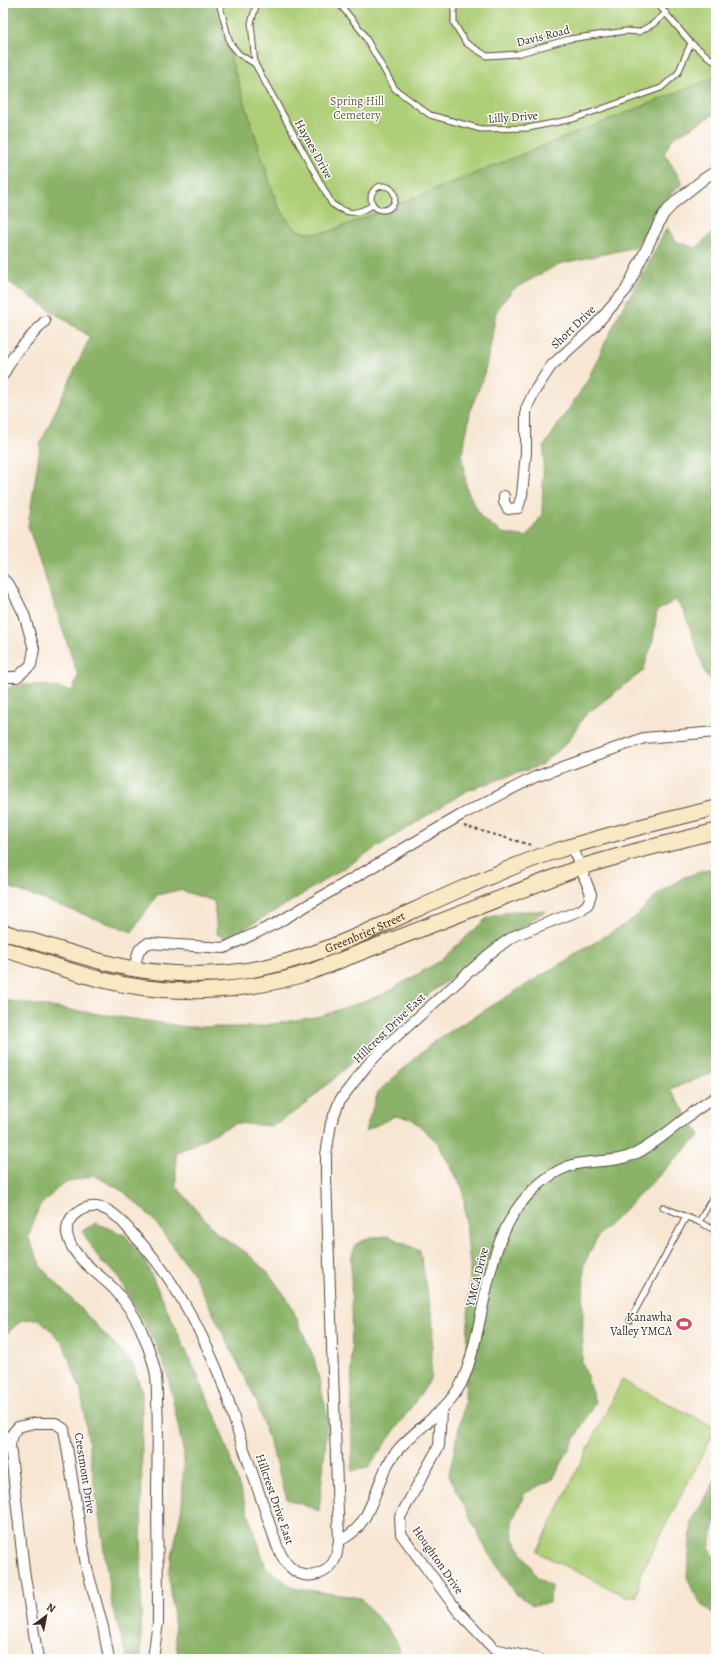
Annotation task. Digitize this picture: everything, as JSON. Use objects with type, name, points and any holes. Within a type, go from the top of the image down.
[{"type":"main road","name":"Greenbrier Street","points":[[3,932],[116,966],[176,973],[242,972],[285,963],[324,949],[476,882],[554,851],[638,826],[716,808]]},
{"type":"main road","name":"Greenbrier Street","points":[[3,949],[99,979],[124,985],[182,991],[216,990],[284,981],[581,867],[640,850],[716,831]]},
{"type":"street","name":"Short Drive","points":[[504,496],[504,502],[508,509],[518,508],[522,495],[526,452],[526,409],[534,392],[551,366],[593,328],[626,290],[663,215],[676,201],[716,171]]},
{"type":"street","points":[[3,374],[14,355],[45,321]]},
{"type":"street","points":[[3,579],[10,586],[24,614],[34,649],[31,665],[17,677],[3,677]]},
{"type":"street","points":[[134,968],[139,950],[148,943],[224,948],[234,944],[277,923],[450,822],[535,777],[644,738],[716,732]]},
{"type":"street","name":"Hillcrest Drive East","points":[[152,1659],[158,1622],[158,1415],[156,1377],[148,1346],[140,1326],[115,1290],[77,1254],[70,1243],[67,1233],[67,1224],[80,1210],[89,1206],[97,1206],[106,1209],[115,1215],[143,1244],[169,1279],[200,1332],[223,1384],[277,1546],[289,1567],[298,1573],[307,1576],[317,1576],[325,1571],[335,1558],[339,1542],[326,1178],[326,1155],[331,1123],[340,1100],[368,1064],[390,1042],[488,955],[516,935],[581,910],[588,904],[591,894],[572,846]]},
{"type":"street","name":"YMCA Drive","points":[[339,1542],[348,1537],[362,1522],[369,1510],[388,1464],[400,1449],[441,1411],[454,1395],[472,1355],[496,1251],[501,1237],[515,1212],[527,1196],[551,1175],[566,1167],[581,1163],[618,1160],[637,1152],[654,1142],[701,1106],[716,1097]]},
{"type":"street","name":"Houghton Drive","points":[[441,1411],[439,1446],[400,1517],[401,1534],[457,1610],[494,1648],[539,1659]]},
{"type":"street","name":"Crestmont Drive","points":[[38,1659],[24,1570],[10,1445],[12,1434],[18,1427],[34,1423],[55,1423],[64,1429],[86,1565],[103,1627],[109,1659]]},
{"type":"lane","points":[[219,3],[230,44],[239,54],[255,64]]},
{"type":"lane","points":[[255,64],[251,23],[257,3]]},
{"type":"lane","name":"Lilly Drive","points":[[337,3],[363,33],[395,89],[430,115],[481,129],[528,128],[573,119],[660,88],[678,73],[691,43]]},
{"type":"lane","name":"Davis Road","points":[[454,3],[454,23],[466,43],[487,56],[517,54],[569,39],[626,32],[639,32],[653,24],[666,13]]},
{"type":"lane","points":[[657,3],[691,43],[716,63]]},
{"type":"lane","points":[[662,3],[666,13]]},
{"type":"lane","name":"Haynes Drive","points":[[255,64],[332,204],[344,212],[353,213],[363,211],[373,204]]},
{"type":"lane","points":[[386,186],[393,191],[395,200],[390,208],[381,210],[373,204],[371,196],[376,188],[386,186]]},
{"type":"lane","points":[[699,1222],[716,1192]]},
{"type":"lane","points":[[663,1207],[716,1231]]},
{"type":"lane","points":[[630,1320],[686,1217]]},
{"type":"path","points":[[450,822],[532,845]]},
{"type":"green space","points":[[3,3],[213,3],[277,204],[296,229],[301,232],[308,233],[328,232],[716,77],[716,113],[673,138],[664,153],[683,183],[668,197],[636,247],[559,264],[512,290],[496,312],[483,379],[471,408],[462,457],[467,490],[481,517],[502,533],[527,537],[542,515],[544,446],[586,383],[620,312],[646,268],[667,227],[675,241],[696,248],[716,229],[716,434],[710,437],[710,454],[716,466],[716,681],[707,677],[684,611],[675,600],[657,611],[653,640],[643,671],[584,716],[568,742],[541,765],[466,791],[282,907],[226,939],[217,934],[214,901],[179,890],[157,895],[132,932],[3,885],[3,689],[22,685],[38,685],[72,691],[78,676],[28,526],[41,442],[90,337],[3,278]]},
{"type":"green space","name":"Spring Hill Cemetery","points":[[213,3],[716,3],[716,77],[328,232],[308,233],[296,229],[277,204]]},
{"type":"green space","points":[[716,867],[716,1072],[670,1089],[700,1135],[598,1236],[584,1264],[582,1361],[595,1402],[553,1479],[525,1493],[512,1522],[513,1538],[537,1577],[551,1586],[550,1603],[533,1605],[516,1594],[487,1551],[449,1475],[465,1400],[470,1268],[463,1189],[437,1142],[412,1119],[395,1116],[365,1131],[378,1092],[433,1042],[633,919],[657,895],[684,877]]},
{"type":"green space","points":[[512,911],[545,911],[430,993],[300,1109],[271,1126],[236,1123],[176,1153],[176,1186],[218,1234],[247,1253],[269,1274],[289,1301],[314,1358],[328,1418],[319,1511],[287,1499],[256,1400],[194,1275],[152,1218],[124,1192],[94,1175],[62,1184],[39,1207],[28,1237],[42,1268],[132,1363],[142,1392],[141,1659],[128,1659],[112,1606],[81,1391],[63,1343],[39,1319],[22,1320],[3,1337],[3,1000],[188,1027],[254,1027],[321,1016],[384,994],[440,961],[487,918]]},
{"type":"green space","points":[[96,1223],[125,1235],[146,1263],[217,1419],[266,1567],[294,1588],[361,1598],[395,1638],[403,1659],[178,1659],[169,1572],[182,1506],[184,1455],[167,1372],[156,1344],[115,1272],[101,1262],[82,1231]]},
{"type":"green space","points":[[389,1236],[420,1251],[433,1323],[431,1379],[368,1468],[352,1471],[351,1258],[356,1244],[371,1237]]},
{"type":"green space","points":[[622,1380],[716,1428],[640,1575],[637,1596],[625,1596],[537,1552]]},
{"type":"green space","points":[[716,1479],[716,1519],[709,1549],[716,1559],[716,1615],[703,1606],[694,1593],[687,1577],[692,1521]]},
{"type":"place","name":"Kanawha Valley YMCA","points":[[684,1324]]}]
